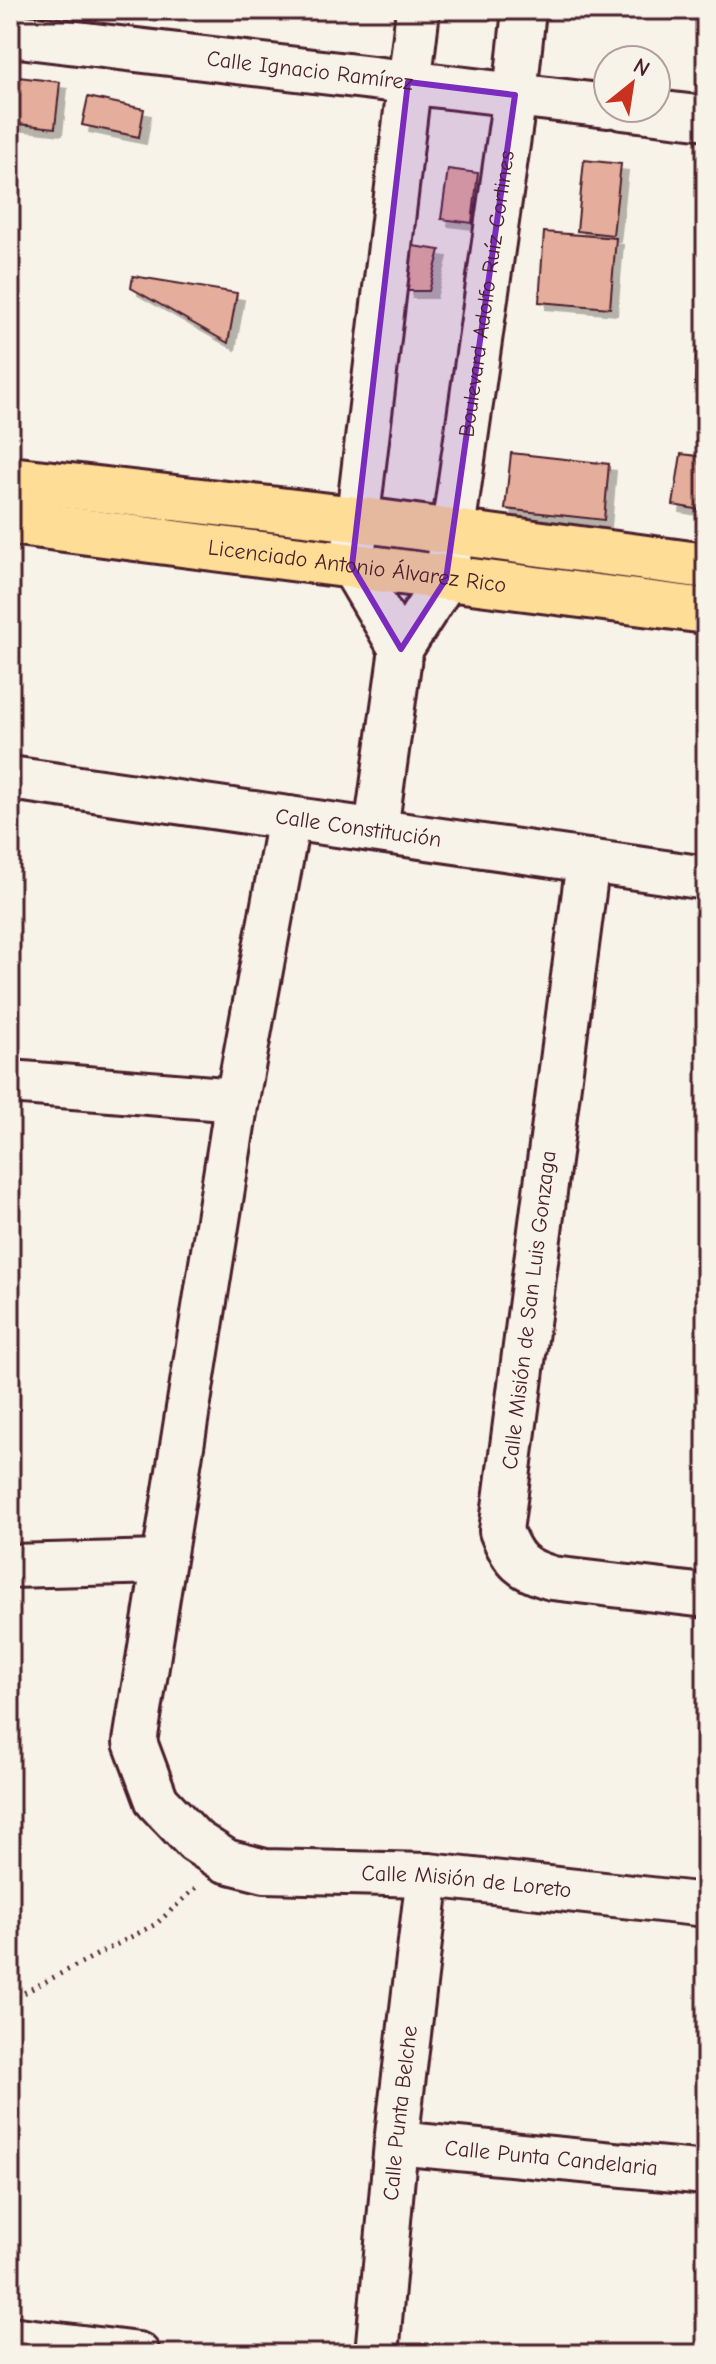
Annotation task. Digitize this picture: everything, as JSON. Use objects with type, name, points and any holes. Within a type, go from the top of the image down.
[{"type":"main road","name":"Licenciado Antonio Álvarez Rico","points":[[10,479],[356,519],[706,566]]},
{"type":"main road","name":"Licenciado Antonio Álvarez Rico","points":[[10,522],[706,611]]},
{"type":"street","points":[[401,649],[352,566],[418,10]]},
{"type":"street","name":"Boulevard Adolfo Ruíz Cortines","points":[[446,579],[515,95],[524,10]]},
{"type":"street","name":"Calle Ignacio Ramírez","points":[[10,35],[592,104]]},
{"type":"street","points":[[672,114],[706,118]]},
{"type":"street","points":[[376,830],[401,649],[446,579]]},
{"type":"street","name":"Calle Constitución","points":[[10,778],[706,878]]},
{"type":"street","name":"Calle Misión de Loreto","points":[[289,818],[237,1100],[135,1742],[157,1801],[195,1841],[226,1861],[265,1871],[428,1875],[706,1905]]},
{"type":"street","name":"Calle Misión de San Luis Gonzaga","points":[[588,861],[501,1531],[510,1554],[528,1571],[552,1578],[706,1596]]},
{"type":"street","points":[[10,1082],[237,1100]]},
{"type":"street","points":[[10,1566],[163,1562]]},
{"type":"street","name":"Calle Punta Belche","points":[[377,2354],[396,2143],[428,1875]]},
{"type":"street","name":"Calle Punta Candelaria","points":[[396,2143],[706,2173]]},
{"type":"street","points":[[10,2338],[88,2351],[138,2354]]},
{"type":"path","points":[[10,2000],[156,1924],[226,1861]]},
{"type":"highlighted area","points":[[408,82],[515,95],[446,579],[401,649],[352,566]]},
{"type":"building","points":[[10,76],[60,82],[55,128],[10,123]]},
{"type":"building","points":[[88,97],[144,109],[139,137],[82,125]]},
{"type":"building","points":[[584,160],[621,164],[613,235],[577,231]]},
{"type":"building","points":[[448,169],[478,173],[472,223],[441,219]]},
{"type":"building","points":[[544,232],[616,238],[610,308],[539,302]]},
{"type":"building","points":[[406,245],[440,250],[429,291],[406,291]]},
{"type":"building","points":[[133,276],[237,293],[228,343],[131,288]]},
{"type":"building","points":[[696,351],[706,352],[706,385],[695,385]]},
{"type":"building","points":[[511,453],[609,464],[604,520],[505,509]]},
{"type":"building","points":[[681,454],[706,457],[701,510],[673,505]]}]
